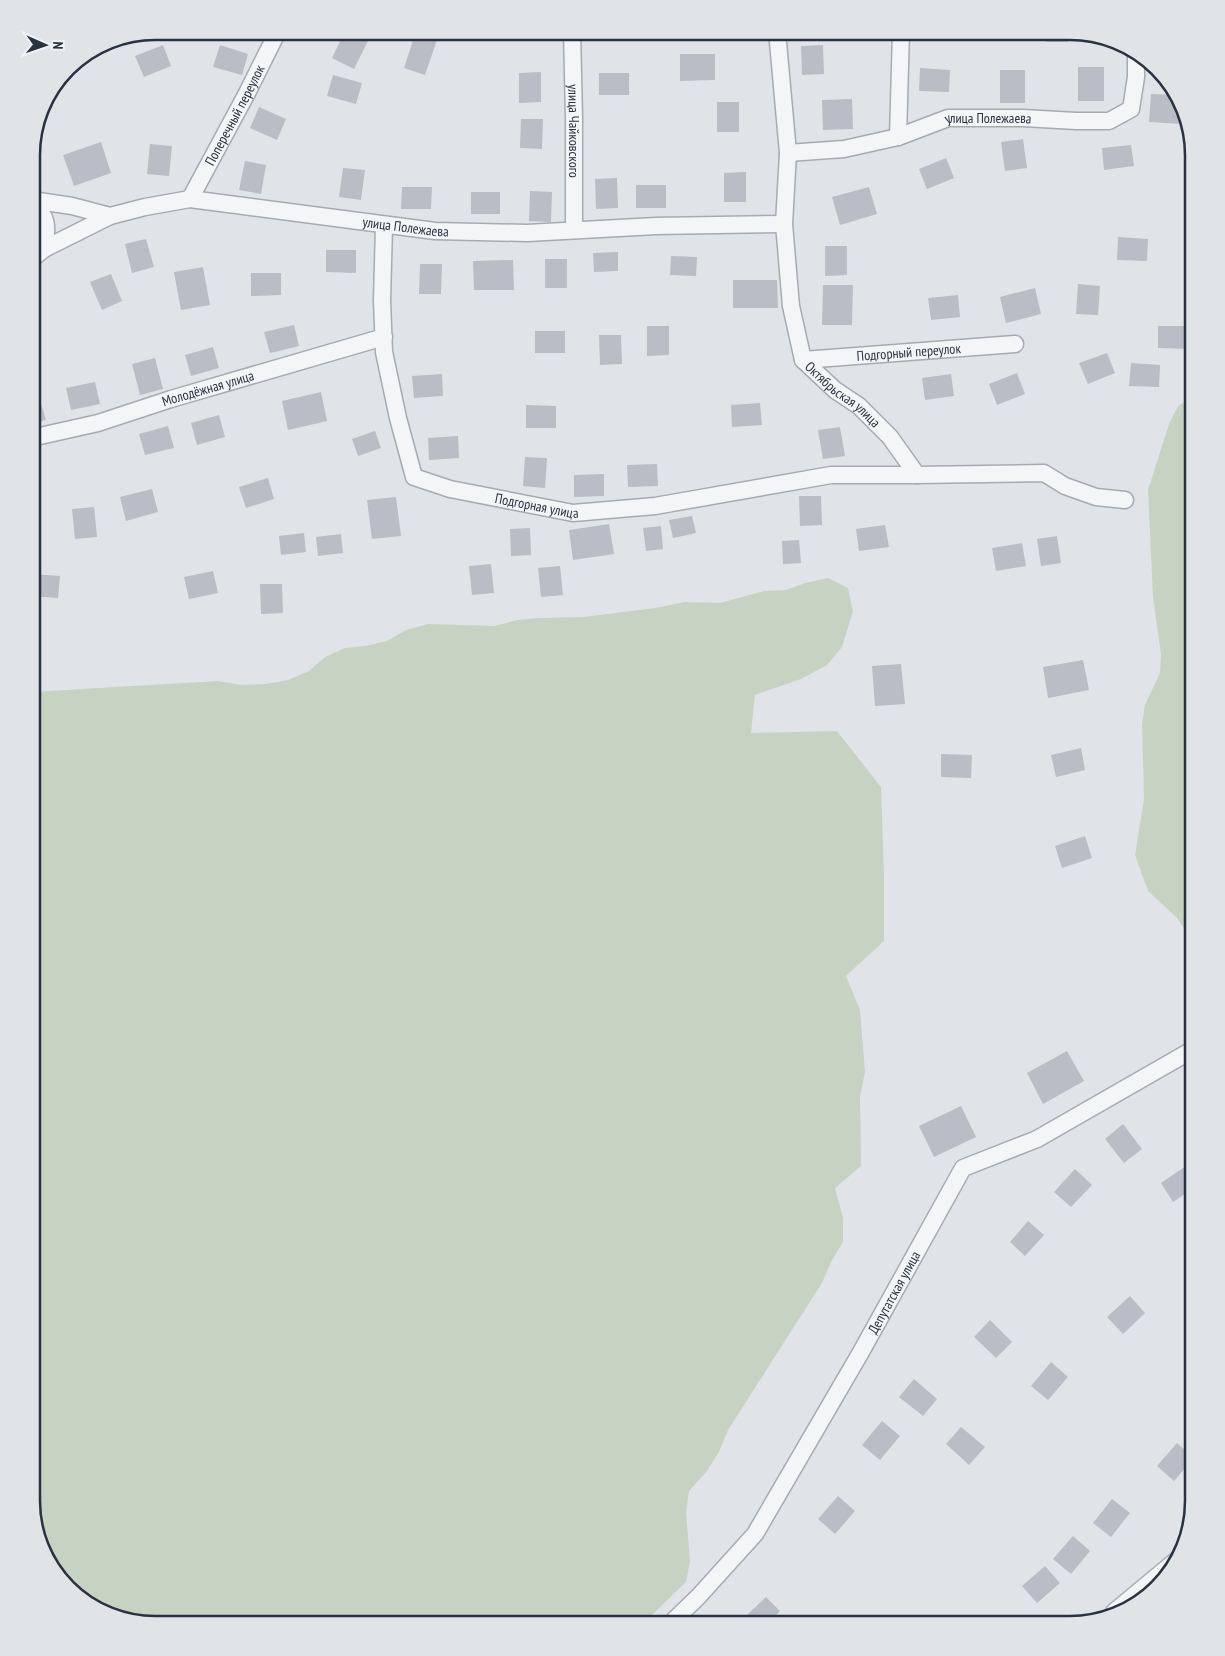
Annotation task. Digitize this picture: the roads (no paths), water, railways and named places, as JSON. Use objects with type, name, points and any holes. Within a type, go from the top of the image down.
[{"type":"street","name":"Поперечный переулок","points":[[190,199],[274,40]]},
{"type":"street","name":"улица Чайковского","points":[[572,40],[574,230]]},
{"type":"street","name":"Октябрьская улица","points":[[777,40],[788,153],[784,224],[791,306],[803,360],[835,390],[865,412],[890,437],[917,475]]},
{"type":"street","points":[[898,137],[901,40]]},
{"type":"street","name":"улица Полежаева","points":[[788,153],[844,149],[898,137],[948,118],[1109,120],[1131,108],[1136,77],[1136,61]]},
{"type":"street","name":"улица Полежаева","points":[[40,201],[72,206],[110,216],[145,207],[190,199],[384,225],[444,231],[526,233],[656,226],[784,224]]},
{"type":"street","points":[[40,211],[46,220],[47,230],[40,249]]},
{"type":"street","points":[[40,253],[110,216]]},
{"type":"street","name":"Подгорная улица","points":[[384,225],[382,301],[384,352],[398,418],[414,477],[450,489],[573,512],[655,506],[831,475],[917,475]]},
{"type":"street","name":"Молодёжная улица","points":[[40,436],[98,423],[171,399],[384,337]]},
{"type":"street","name":"Подгорный переулок","points":[[803,360],[1015,344]]},
{"type":"street","points":[[917,475],[1044,473],[1065,486],[1096,497],[1125,500]]},
{"type":"street","name":"Депутатская улица","points":[[678,1616],[755,1534],[862,1352],[963,1168],[1037,1139],[1185,1054]]},
{"type":"street","points":[[1128,1600],[1158,1575]]}]
